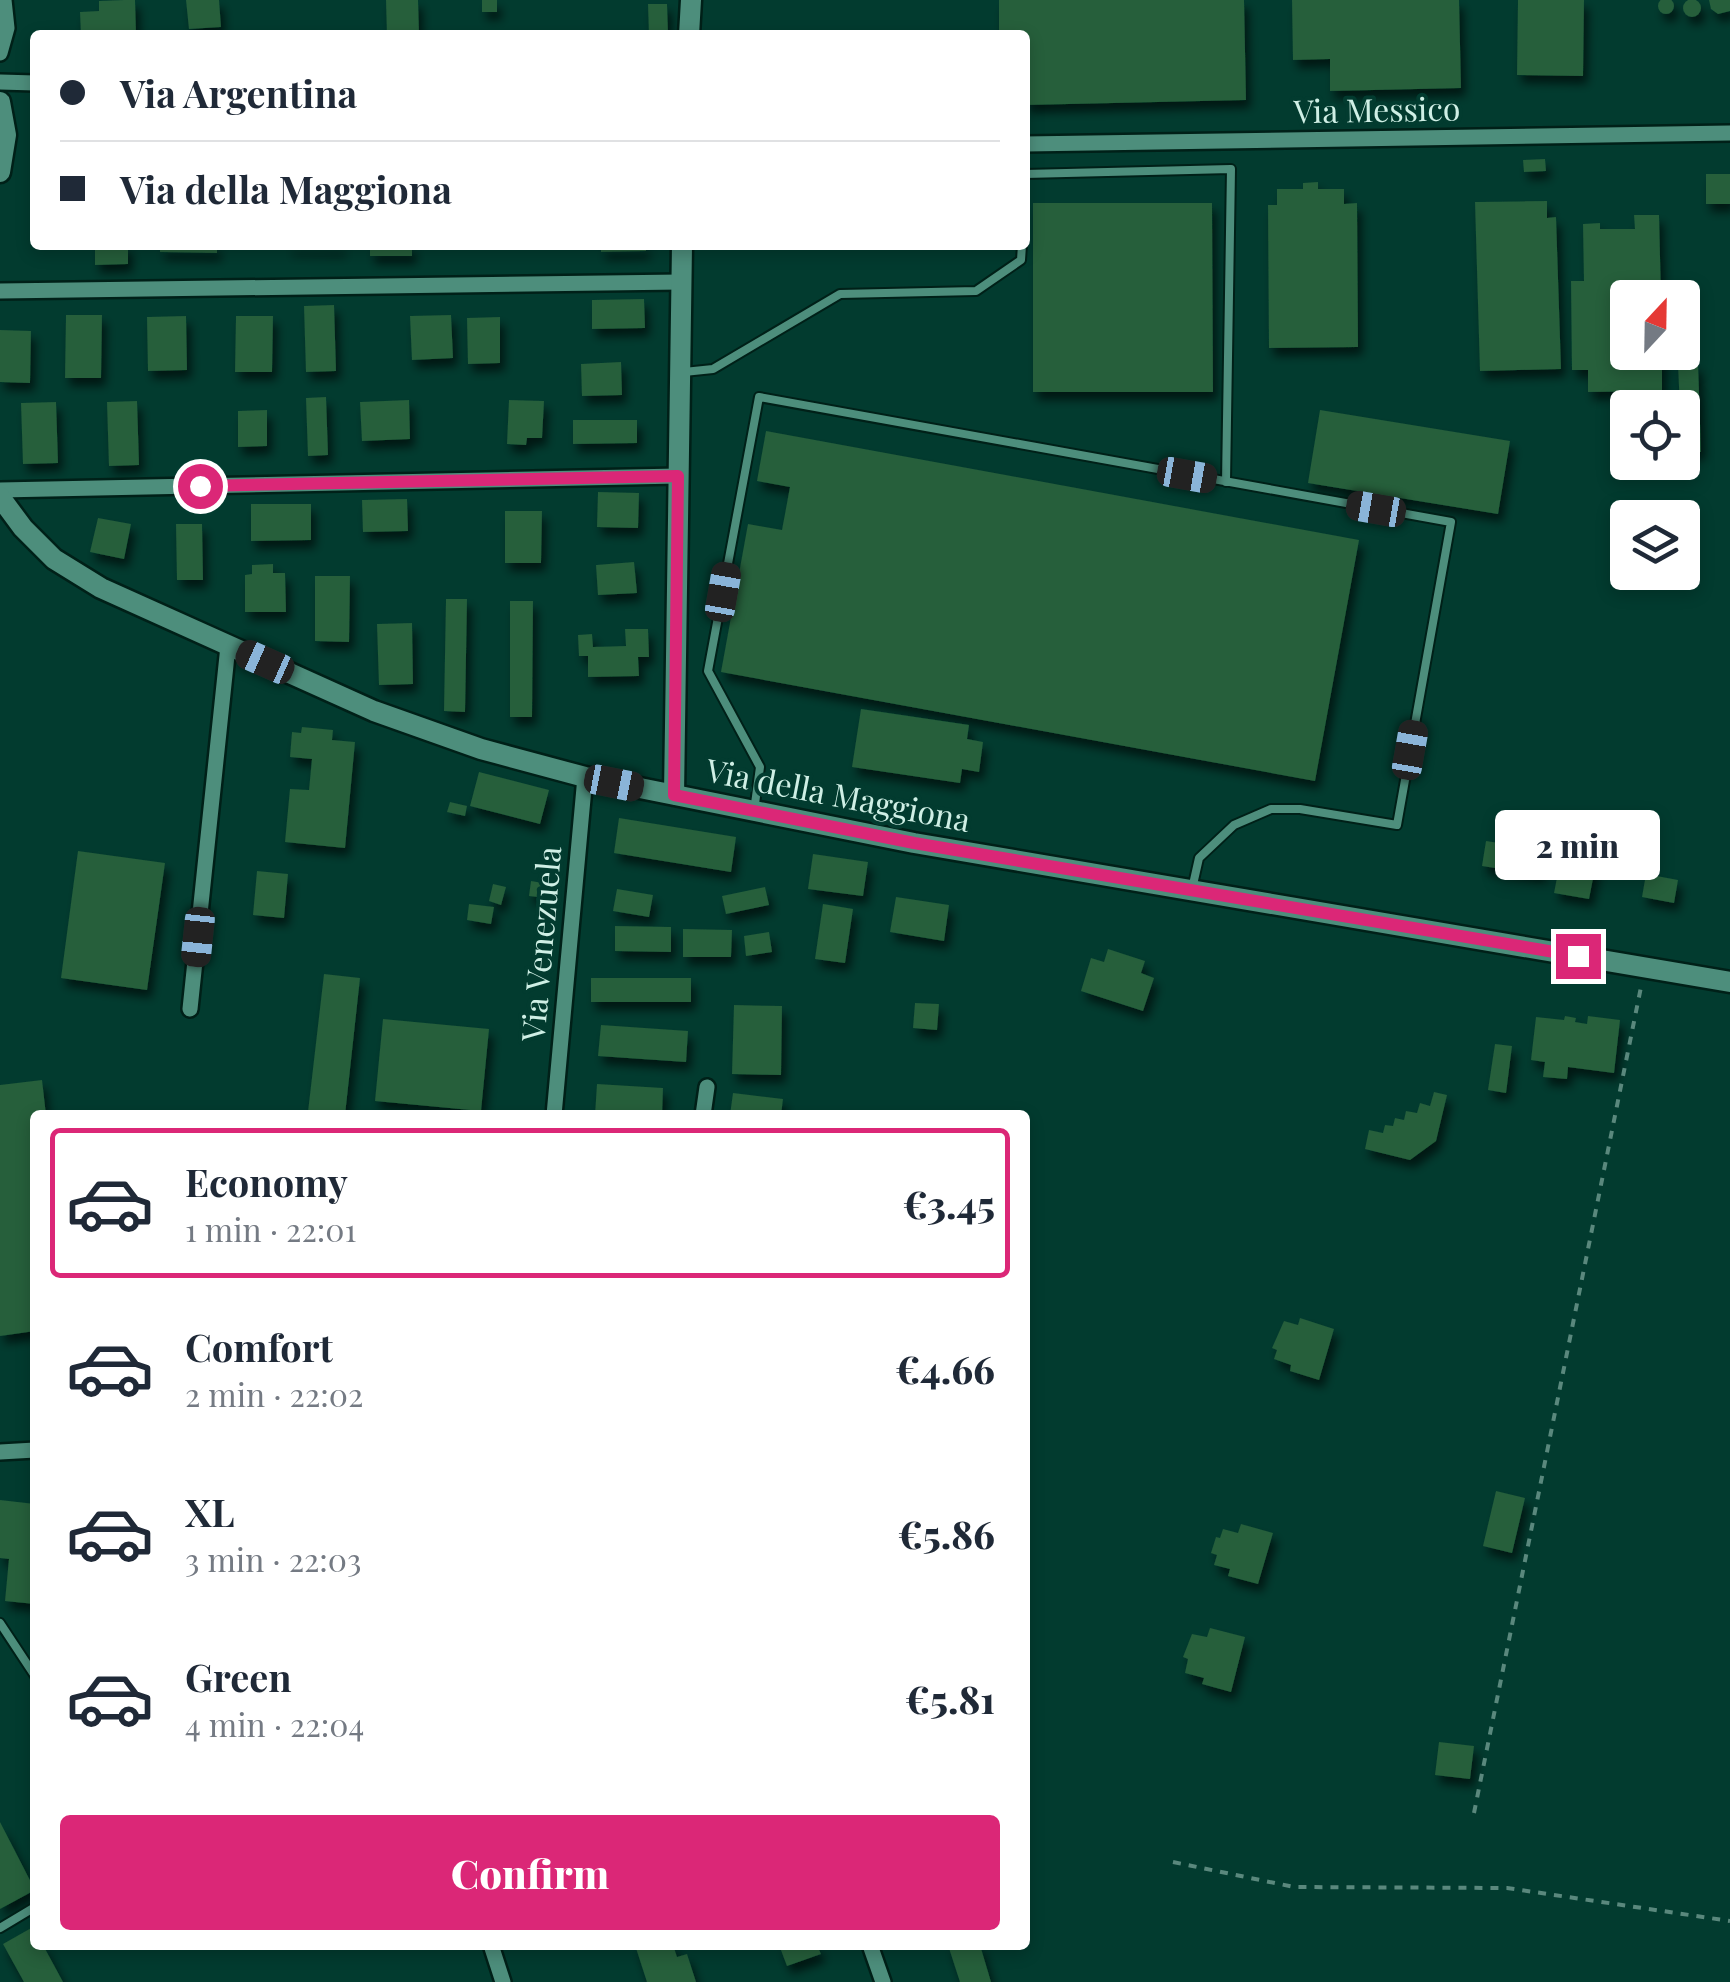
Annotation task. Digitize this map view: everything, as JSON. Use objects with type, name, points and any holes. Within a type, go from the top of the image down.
[{"type":"street","points":[[0,53],[7,28],[4,0]]},
{"type":"street","points":[[689,30],[691,0]]},
{"type":"street","points":[[0,82],[30,83]]},
{"type":"street","points":[[0,102],[6,135],[0,172]]},
{"type":"street","name":"Via Messico","points":[[1030,144],[1730,133]]},
{"type":"street","points":[[674,795],[682,250]]},
{"type":"street","points":[[0,291],[681,282]]},
{"type":"street","points":[[0,494],[678,476]]},
{"type":"street","name":"Via della Maggiona","points":[[0,494],[42,547],[82,578],[427,732],[584,777],[914,843],[1730,982]]},
{"type":"street","points":[[190,1010],[228,646]]},
{"type":"street","name":"Via Venezuela","points":[[554,1110],[584,777]]},
{"type":"street","points":[[704,1110],[707,1086]]},
{"type":"street","points":[[0,1452],[30,1450]]},
{"type":"street","points":[[492,1950],[502,1982]]},
{"type":"street","points":[[872,1950],[882,1982]]},
{"type":"lane","points":[[1030,174],[1230,169],[1226,482]]},
{"type":"lane","points":[[680,372],[713,369],[840,294],[976,291],[1021,260],[1022,250]]},
{"type":"lane","points":[[754,811],[760,767],[708,671],[759,397],[1451,522],[1397,826],[1271,809],[1234,826],[1199,858],[1192,889]]},
{"type":"lane","points":[[0,1622],[30,1668]]},
{"type":"lane","points":[[0,1928],[30,1910]]},
{"type":"path","points":[[1474,1813],[1644,968]]},
{"type":"path","points":[[1173,1862],[1294,1887],[1507,1888],[1730,1921]]},
{"type":"building","points":[[1692,-1],[1699,1],[1699,15],[1692,17],[1685,15],[1683,8],[1685,1]]},
{"type":"building","points":[[135,0],[136,30],[81,30],[80,12],[99,11],[99,1]]},
{"type":"building","points":[[186,0],[219,0],[221,27],[189,29]]},
{"type":"building","points":[[386,0],[418,0],[419,30],[387,30]]},
{"type":"building","points":[[482,0],[497,0],[497,12],[482,12]]},
{"type":"building","points":[[999,0],[1244,0],[1246,100],[1030,105],[1030,30],[999,30]]},
{"type":"building","points":[[1292,0],[1459,0],[1461,88],[1330,91],[1330,59],[1293,60]]},
{"type":"building","points":[[1518,0],[1584,0],[1583,76],[1517,75]]},
{"type":"building","points":[[1660,0],[1672,0],[1672,12],[1660,12]]},
{"type":"building","points":[[1709,0],[1730,0],[1730,11],[1718,14],[1711,9]]},
{"type":"building","points":[[648,4],[667,4],[668,30],[649,30]]},
{"type":"building","points":[[1545,159],[1546,171],[1524,172],[1523,160]]},
{"type":"building","points":[[1706,174],[1730,174],[1730,204],[1706,204]]},
{"type":"building","points":[[1318,182],[1318,189],[1344,189],[1344,204],[1357,203],[1358,347],[1269,348],[1268,205],[1277,205],[1277,189],[1303,189],[1303,183]]},
{"type":"building","points":[[1547,201],[1547,218],[1556,217],[1561,369],[1480,371],[1475,202]]},
{"type":"building","points":[[1033,203],[1212,203],[1213,392],[1033,392]]},
{"type":"building","points":[[1634,215],[1659,215],[1661,280],[1610,280],[1610,370],[1662,370],[1662,390],[1588,392],[1588,370],[1572,370],[1571,281],[1584,281],[1583,224],[1600,223],[1600,229],[1635,229]]},
{"type":"building","points":[[95,250],[128,250],[128,264],[95,265]]},
{"type":"building","points":[[160,250],[217,250],[217,253]]},
{"type":"building","points":[[370,250],[412,250],[412,256],[370,256]]},
{"type":"building","points":[[601,250],[646,250],[646,251]]},
{"type":"building","points":[[644,299],[645,328],[592,329],[592,300]]},
{"type":"building","points":[[334,305],[336,371],[306,372],[304,306]]},
{"type":"building","points":[[66,315],[102,315],[101,378],[65,378]]},
{"type":"building","points":[[451,315],[453,358],[412,360],[410,316]]},
{"type":"building","points":[[186,316],[187,370],[148,371],[147,317]]},
{"type":"building","points":[[236,316],[273,316],[272,372],[235,372]]},
{"type":"building","points":[[500,317],[500,363],[468,364],[467,318]]},
{"type":"building","points":[[0,330],[31,331],[30,383],[0,382]]},
{"type":"building","points":[[621,362],[622,395],[582,396],[581,364]]},
{"type":"building","points":[[1678,370],[1698,370],[1699,390],[1679,390]]},
{"type":"building","points":[[326,397],[328,455],[308,456],[306,398]]},
{"type":"building","points":[[409,400],[410,439],[362,441],[360,402]]},
{"type":"building","points":[[509,400],[544,401],[542,438],[527,438],[526,445],[507,444]]},
{"type":"building","points":[[137,401],[139,465],[109,466],[107,402]]},
{"type":"building","points":[[56,402],[58,463],[23,464],[21,403]]},
{"type":"building","points":[[267,410],[267,446],[238,447],[238,411]]},
{"type":"building","points":[[1320,410],[1510,441],[1498,514],[1308,483]]},
{"type":"building","points":[[573,420],[637,420],[637,443],[573,444]]},
{"type":"building","points":[[766,431],[1359,540],[1315,781],[721,672],[748,524],[782,530],[790,487],[757,481]]},
{"type":"building","points":[[598,492],[639,493],[638,528],[597,527]]},
{"type":"building","points":[[407,499],[408,531],[363,532],[362,500]]},
{"type":"building","points":[[251,504],[311,504],[311,540],[251,541]]},
{"type":"building","points":[[505,511],[542,511],[541,563],[505,563]]},
{"type":"building","points":[[98,518],[131,524],[124,559],[90,552]]},
{"type":"building","points":[[176,524],[202,524],[203,580],[177,580]]},
{"type":"building","points":[[634,562],[637,593],[598,595],[596,565]]},
{"type":"building","points":[[273,564],[273,573],[285,573],[286,612],[245,612],[245,575],[252,574],[252,565]]},
{"type":"building","points":[[315,576],[350,576],[349,642],[315,641]]},
{"type":"building","points":[[446,599],[467,599],[465,712],[444,711]]},
{"type":"building","points":[[510,601],[533,601],[532,717],[510,717]]},
{"type":"building","points":[[412,623],[413,684],[379,685],[377,624]]},
{"type":"building","points":[[625,629],[648,629],[649,657],[638,657],[639,676],[588,677],[588,656],[579,656],[578,635],[592,634],[593,647],[626,646]]},
{"type":"building","points":[[861,709],[969,725],[967,739],[983,742],[979,772],[962,769],[960,783],[852,767]]},
{"type":"building","points":[[302,727],[333,730],[332,740],[355,742],[345,848],[285,842],[290,789],[309,790],[312,759],[290,757],[292,732],[301,733]]},
{"type":"building","points":[[479,772],[549,790],[540,824],[470,806]]},
{"type":"building","points":[[450,802],[467,806],[465,816],[447,812]]},
{"type":"building","points":[[619,818],[736,837],[731,872],[614,853]]},
{"type":"building","points":[[1486,841],[1545,850],[1541,875],[1482,866]]},
{"type":"building","points":[[78,851],[165,863],[147,990],[61,978]]},
{"type":"building","points":[[1562,852],[1597,858],[1589,899],[1554,893]]},
{"type":"building","points":[[813,854],[868,862],[863,896],[808,889]]},
{"type":"building","points":[[257,871],[288,874],[284,918],[253,915]]},
{"type":"building","points":[[1646,874],[1678,880],[1674,903],[1642,897]]},
{"type":"building","points":[[531,881],[549,884],[547,898],[529,896]]},
{"type":"building","points":[[493,884],[506,887],[501,905],[489,901]]},
{"type":"building","points":[[765,887],[769,905],[726,914],[722,896]]},
{"type":"building","points":[[617,889],[653,895],[649,917],[613,911]]},
{"type":"building","points":[[896,897],[949,905],[944,941],[890,932]]},
{"type":"building","points":[[469,904],[494,907],[491,924],[467,920]]},
{"type":"building","points":[[823,904],[853,909],[845,963],[815,959]]},
{"type":"building","points":[[615,926],[671,927],[671,952],[615,951]]},
{"type":"building","points":[[683,929],[732,930],[731,957],[683,957]]},
{"type":"building","points":[[769,932],[772,952],[746,956],[744,936]]},
{"type":"building","points":[[1108,949],[1145,961],[1141,973],[1154,978],[1143,1011],[1081,991],[1091,958],[1104,962]]},
{"type":"building","points":[[324,974],[360,978],[346,1110],[308,1110]]},
{"type":"building","points":[[591,978],[691,978],[691,1002],[591,1002]]},
{"type":"building","points":[[915,1003],[939,1004],[937,1030],[913,1028]]},
{"type":"building","points":[[734,1005],[782,1006],[781,1075],[732,1074]]},
{"type":"building","points":[[1565,1016],[1587,1024],[1588,1016],[1620,1020],[1614,1073],[1568,1067],[1567,1079],[1543,1077],[1545,1062],[1531,1060],[1536,1017],[1564,1020]]},
{"type":"building","points":[[383,1019],[489,1029],[481,1110],[375,1101]]},
{"type":"building","points":[[601,1025],[688,1031],[686,1062],[598,1056]]},
{"type":"building","points":[[1495,1044],[1512,1046],[1506,1093],[1488,1090]]},
{"type":"building","points":[[42,1080],[45,1110],[30,1110],[30,1332],[0,1336],[0,1085]]},
{"type":"building","points":[[597,1084],[663,1088],[662,1110],[595,1110]]},
{"type":"building","points":[[1434,1092],[1447,1095],[1436,1141],[1410,1160],[1365,1149],[1369,1130],[1383,1133],[1385,1125],[1393,1126],[1395,1118],[1404,1120],[1406,1111],[1417,1113],[1420,1103],[1430,1106]]},
{"type":"building","points":[[733,1093],[783,1099],[782,1110],[731,1110]]},
{"type":"building","points":[[1300,1318],[1334,1329],[1319,1380],[1290,1371],[1291,1365],[1274,1359],[1277,1350],[1272,1348],[1284,1321],[1298,1325]]},
{"type":"building","points":[[1496,1491],[1525,1498],[1512,1553],[1483,1546]]},
{"type":"building","points":[[0,1500],[30,1503],[30,1604],[5,1601],[9,1559],[0,1558]]},
{"type":"building","points":[[1241,1524],[1273,1533],[1258,1584],[1228,1576],[1230,1569],[1214,1565],[1217,1555],[1211,1553],[1216,1537],[1220,1538],[1223,1529],[1238,1533]]},
{"type":"building","points":[[1210,1628],[1245,1637],[1231,1692],[1202,1684],[1204,1678],[1185,1673],[1188,1659],[1183,1657],[1192,1634],[1207,1637]]},
{"type":"building","points":[[1439,1742],[1474,1746],[1470,1779],[1435,1775]]},
{"type":"building","points":[[0,1822],[30,1880],[30,1893],[0,1909]]},
{"type":"building","points":[[30,1929],[30,1950],[46,1950],[63,1982],[24,1982],[3,1944]]},
{"type":"building","points":[[637,1950],[675,1950],[677,1957],[687,1954],[696,1982],[647,1982]]},
{"type":"building","points":[[781,1950],[819,1950],[821,1954],[787,1966]]},
{"type":"building","points":[[950,1950],[981,1950],[991,1982],[960,1982]]},
{"type":"route","points":[[200,486],[678,476],[674,795],[914,843],[1578,956]]}]
